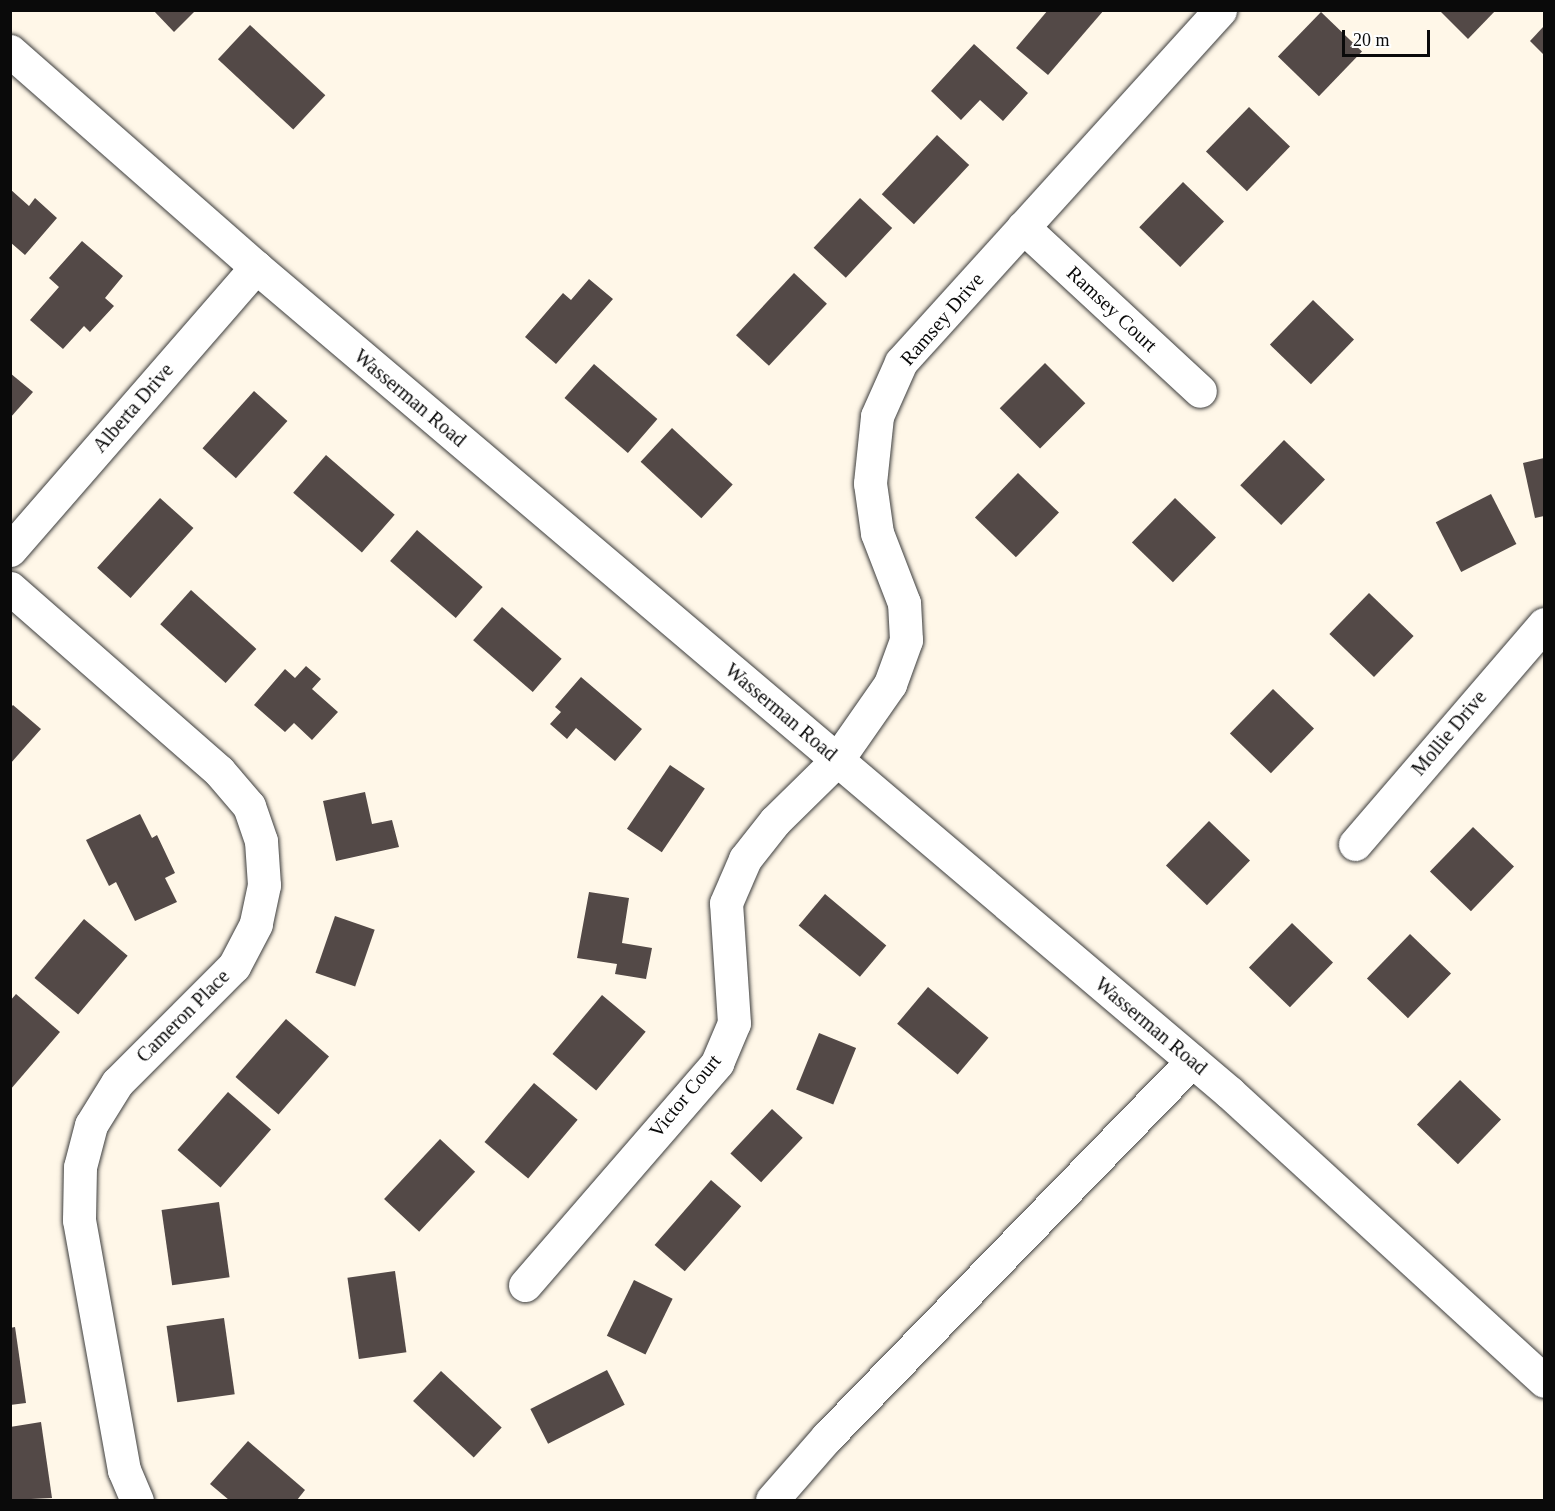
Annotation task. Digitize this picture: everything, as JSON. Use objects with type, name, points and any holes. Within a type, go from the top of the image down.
[{"type":"street","name":"Ramsey Drive","points":[[837,760],[890,684],[906,640],[904,603],[877,533],[870,483],[878,416],[902,362],[1220,10]]},
{"type":"street","name":"Wasserman Road","points":[[10,51],[256,267],[1192,1061],[1545,1381]]},
{"type":"street","name":"Ramsey Court","points":[[1023,227],[1200,392]]},
{"type":"street","name":"Alberta Drive","points":[[10,550],[256,267]]},
{"type":"street","name":"Cameron Place","points":[[10,588],[219,771],[249,806],[261,841],[264,885],[256,924],[234,966],[117,1083],[91,1125],[80,1167],[81,1231],[124,1470],[137,1500]]},
{"type":"street","name":"Mollie Drive","points":[[1355,844],[1545,624]]},
{"type":"street","name":"Victor Court","points":[[525,1286],[717,1063],[734,1023],[726,903],[745,859],[775,821],[837,760]]},
{"type":"street","points":[[772,1500],[827,1437],[1192,1061]]},
{"type":"building","points":[[153,10],[196,10],[174,32]]},
{"type":"building","points":[[1048,10],[1104,10],[1048,75],[1016,48]]},
{"type":"building","points":[[1439,10],[1496,10],[1468,39]]},
{"type":"building","points":[[1321,12],[1362,52],[1319,96],[1278,57]]},
{"type":"building","points":[[250,25],[325,95],[293,130],[218,59]]},
{"type":"building","points":[[1544,26],[1544,55],[1530,41]]},
{"type":"building","points":[[974,44],[1028,93],[1003,121],[980,100],[961,120],[931,91]]},
{"type":"building","points":[[1249,107],[1290,147],[1247,191],[1206,152]]},
{"type":"building","points":[[937,135],[969,165],[914,224],[882,194]]},
{"type":"building","points":[[1183,182],[1224,222],[1180,267],[1139,227]]},
{"type":"building","points":[[10,189],[29,206],[35,198],[57,218],[25,255],[10,242]]},
{"type":"building","points":[[860,198],[892,228],[846,278],[814,248]]},
{"type":"building","points":[[82,241],[123,276],[105,298],[114,306],[90,332],[84,326],[63,349],[30,320],[59,287],[49,278]]},
{"type":"building","points":[[794,273],[827,304],[769,366],[736,335]]},
{"type":"building","points":[[589,279],[613,299],[556,364],[525,337],[563,293],[571,300]]},
{"type":"building","points":[[1313,300],[1354,340],[1311,384],[1270,345]]},
{"type":"building","points":[[1045,363],[1085,403],[1040,449],[1000,408]]},
{"type":"building","points":[[594,364],[657,419],[628,453],[564,398]]},
{"type":"building","points":[[10,373],[33,392],[10,418]]},
{"type":"building","points":[[254,391],[287,421],[236,478],[202,448]]},
{"type":"building","points":[[672,428],[733,485],[701,518],[641,462]]},
{"type":"building","points":[[1284,440],[1325,480],[1281,525],[1240,485]]},
{"type":"building","points":[[326,455],[395,515],[362,552],[293,493]]},
{"type":"building","points":[[1544,458],[1544,516],[1535,518],[1523,463]]},
{"type":"building","points":[[1018,473],[1059,513],[1016,557],[975,518]]},
{"type":"building","points":[[1491,494],[1516,544],[1461,572],[1436,522]]},
{"type":"building","points":[[160,498],[193,528],[131,598],[97,568]]},
{"type":"building","points":[[1175,498],[1216,538],[1173,582],[1132,543]]},
{"type":"building","points":[[417,530],[483,587],[456,618],[390,561]]},
{"type":"building","points":[[191,590],[256,649],[226,683],[160,624]]},
{"type":"building","points":[[1369,593],[1414,636],[1374,677],[1329,634]]},
{"type":"building","points":[[502,607],[562,659],[533,692],[473,640]]},
{"type":"building","points":[[306,666],[321,679],[312,689],[338,712],[312,740],[294,723],[285,732],[254,705],[285,669],[295,678]]},
{"type":"building","points":[[581,677],[642,729],[615,761],[576,728],[567,739],[550,724],[561,712],[555,707]]},
{"type":"building","points":[[1273,689],[1314,729],[1271,773],[1230,734]]},
{"type":"building","points":[[13,705],[41,729],[10,764],[10,708]]},
{"type":"building","points":[[670,765],[705,788],[662,852],[627,829]]},
{"type":"building","points":[[365,792],[372,824],[392,820],[399,847],[336,861],[323,801]]},
{"type":"building","points":[[140,814],[152,838],[157,835],[175,873],[165,878],[177,902],[135,921],[116,882],[109,886],[86,840]]},
{"type":"building","points":[[1209,821],[1250,861],[1207,905],[1166,866]]},
{"type":"building","points":[[1473,827],[1514,867],[1471,911],[1430,872]]},
{"type":"building","points":[[589,892],[629,898],[622,943],[652,948],[646,979],[615,974],[617,964],[577,958]]},
{"type":"building","points":[[825,894],[886,945],[860,977],[799,925]]},
{"type":"building","points":[[335,916],[375,930],[355,986],[315,973]]},
{"type":"building","points":[[84,919],[128,956],[78,1015],[35,978]]},
{"type":"building","points":[[1292,923],[1333,963],[1290,1007],[1249,968]]},
{"type":"building","points":[[1410,934],[1451,974],[1408,1018],[1367,979]]},
{"type":"building","points":[[928,987],[989,1038],[958,1075],[897,1024]]},
{"type":"building","points":[[16,994],[60,1032],[10,1090],[10,1001]]},
{"type":"building","points":[[602,995],[646,1032],[596,1091],[553,1054]]},
{"type":"building","points":[[286,1019],[329,1056],[279,1115],[235,1077]]},
{"type":"building","points":[[819,1033],[856,1048],[833,1105],[796,1090]]},
{"type":"building","points":[[1460,1080],[1501,1120],[1458,1164],[1417,1125]]},
{"type":"building","points":[[534,1083],[578,1120],[528,1179],[485,1142]]},
{"type":"building","points":[[228,1092],[271,1129],[221,1188],[177,1150]]},
{"type":"building","points":[[772,1109],[803,1138],[761,1182],[730,1154]]},
{"type":"building","points":[[440,1139],[475,1172],[419,1232],[384,1199]]},
{"type":"building","points":[[711,1180],[741,1206],[685,1271],[655,1245]]},
{"type":"building","points":[[219,1202],[230,1277],[172,1285],[162,1210]]},
{"type":"building","points":[[395,1271],[406,1352],[359,1359],[347,1278]]},
{"type":"building","points":[[634,1280],[673,1299],[645,1355],[607,1336]]},
{"type":"building","points":[[224,1318],[235,1394],[177,1402],[167,1326]]},
{"type":"building","points":[[15,1327],[26,1403],[10,1405],[10,1328]]},
{"type":"building","points":[[607,1370],[625,1405],[548,1444],[530,1409]]},
{"type":"building","points":[[441,1371],[502,1428],[474,1458],[413,1401]]},
{"type":"building","points":[[41,1422],[52,1498],[10,1500],[10,1427]]},
{"type":"building","points":[[248,1441],[305,1490],[297,1500],[229,1500],[210,1484]]}]
